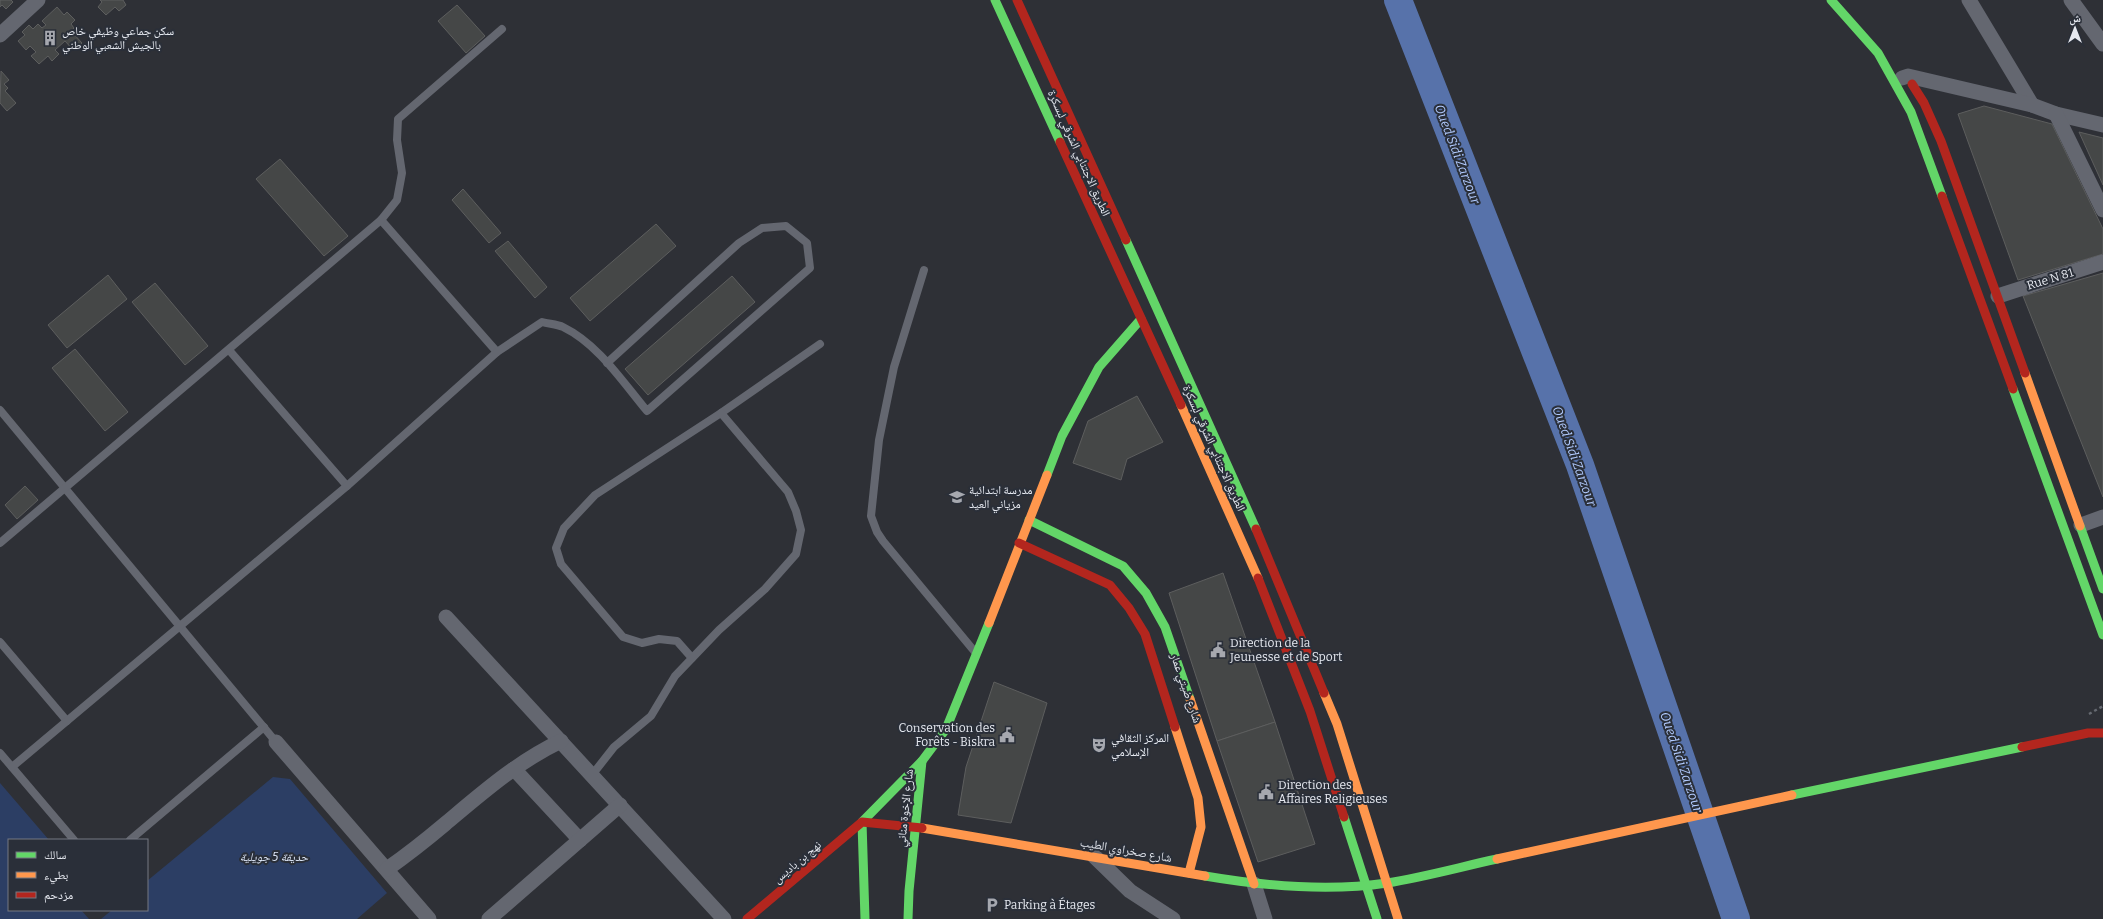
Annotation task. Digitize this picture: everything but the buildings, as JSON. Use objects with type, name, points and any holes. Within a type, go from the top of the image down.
[{"type":"main road","name":"الطريق الاجتنابي الشرقي لبسكرة","points":[[995,0],[1035,84],[1231,517],[1280,632],[1310,711],[1377,919]]},
{"type":"main road","name":"الطريق الاجتنابي الشرقي لبسكرة","points":[[1017,0],[1151,293],[1278,578],[1337,724],[1398,919]]},
{"type":"main road","points":[[1831,0],[1878,53],[1901,74],[1924,103],[1941,141],[2102,580]]},
{"type":"main road","points":[[1901,74],[1911,112],[1929,156],[2103,635]]},
{"type":"main road","points":[[922,761],[946,729],[1062,436],[1099,367],[1141,319]]},
{"type":"main road","name":"شارع ضيتي عمار","points":[[1029,520],[1123,566],[1146,593],[1155,630],[1229,825],[1254,884]]},
{"type":"main road","points":[[1019,544],[1110,585],[1129,608],[1155,630],[1205,826],[1189,873]]},
{"type":"main road","points":[[2088,733],[2103,722]]},
{"type":"main road","name":"شارع صخراوي الطيب","points":[[862,822],[915,826],[1254,884],[1297,887],[1366,886],[1387,883],[1422,874],[1898,772],[2077,735],[2103,733]]},
{"type":"main road","name":"شارع الإخوة مناني","points":[[862,822],[922,761]]},
{"type":"main road","name":"شارع الإخوة مناني","points":[[908,919],[915,826],[922,761]]},
{"type":"main road","points":[[862,822],[865,919]]},
{"type":"main road","name":"نهج بن باديس","points":[[747,919],[788,886],[862,822]]},
{"type":"street","points":[[0,34],[38,0]]},
{"type":"street","points":[[1969,0],[2032,105]]},
{"type":"street","points":[[2071,0],[2103,44]]},
{"type":"street","points":[[1901,74],[2032,105],[2056,114],[2103,125]]},
{"type":"street","points":[[2056,114],[2103,210]]},
{"type":"street","name":"Rue N 81","points":[[1998,296],[2103,262]]},
{"type":"street","points":[[2081,525],[2103,517]]},
{"type":"street","points":[[446,617],[724,919]]},
{"type":"street","points":[[387,869],[445,825],[480,793],[537,753],[561,741]]},
{"type":"street","points":[[276,742],[429,919]]},
{"type":"street","points":[[514,769],[580,840]]},
{"type":"street","points":[[489,919],[620,805]]},
{"type":"street","points":[[1094,856],[1130,892],[1173,919]]},
{"type":"street","name":"شارع ضيتي عمار","points":[[1254,884],[1265,919]]},
{"type":"lane","points":[[0,543],[380,220],[397,200],[402,173],[397,140],[398,119],[502,30]]},
{"type":"lane","points":[[380,220],[497,352]]},
{"type":"lane","points":[[12,767],[180,628],[347,486],[497,352],[542,322],[562,326],[579,336],[607,363],[647,411],[810,268],[807,243],[786,226],[762,228],[740,243],[607,363]]},
{"type":"lane","points":[[924,270],[894,367],[879,440],[871,516],[877,532],[883,541],[976,654]]},
{"type":"lane","points":[[692,658],[677,640],[659,640],[642,643],[623,637],[561,564],[556,548],[564,528],[595,495],[721,413],[820,344]]},
{"type":"lane","points":[[228,350],[347,486]]},
{"type":"lane","points":[[0,410],[276,742]]},
{"type":"lane","points":[[592,775],[614,748],[651,716],[675,676],[719,630],[765,589],[796,554],[801,530],[796,511],[788,492],[721,413]]},
{"type":"lane","points":[[0,642],[67,721]]},
{"type":"lane","points":[[131,839],[264,727]]},
{"type":"lane","points":[[0,753],[73,839]]},
{"type":"green space","name":"حديقة 5 جويلية","points":[[273,777],[290,779],[387,893],[357,919],[101,919],[111,911],[148,911],[148,880]]},
{"type":"green space","points":[[0,783],[48,839],[8,839],[8,911],[82,911],[89,919],[0,919]]},
{"type":"waterway","name":"Oued Sidi Zarzour","points":[[1398,0],[1580,465],[1736,919]]},
{"type":"traffic: fast","points":[[995,0],[1060,142]]},
{"type":"traffic: fast","points":[[1831,0],[1878,53],[1911,112],[1942,196]]},
{"type":"traffic: fast","points":[[1126,240],[1256,529]]},
{"type":"traffic: fast","points":[[1047,475],[1062,436],[1099,367],[1141,319]]},
{"type":"traffic: fast","points":[[2013,389],[2103,635]]},
{"type":"traffic: fast","points":[[1029,520],[1123,566],[1146,593],[1165,627],[1190,699]]},
{"type":"traffic: fast","points":[[2080,526],[2103,589]]},
{"type":"traffic: fast","points":[[865,919],[862,822],[922,761],[946,729],[989,623]]},
{"type":"traffic: fast","points":[[1792,795],[2022,747]]},
{"type":"traffic: fast","points":[[908,919],[909,891],[922,761]]},
{"type":"traffic: fast","points":[[1344,817],[1377,919]]},
{"type":"traffic: fast","points":[[1205,876],[1250,883],[1296,887],[1364,886],[1401,881],[1497,859]]},
{"type":"traffic: slow","points":[[2025,373],[2080,526]]},
{"type":"traffic: slow","points":[[1181,405],[1258,578]]},
{"type":"traffic: slow","points":[[989,623],[1047,475]]},
{"type":"traffic: slow","points":[[1324,693],[1337,724],[1398,919]]},
{"type":"traffic: slow","points":[[1190,699],[1254,884]]},
{"type":"traffic: slow","points":[[1175,727],[1198,798],[1201,827],[1189,873]]},
{"type":"traffic: slow","points":[[1497,859],[1792,795]]},
{"type":"traffic: slow","points":[[922,828],[1205,876]]},
{"type":"traffic: jam","points":[[1017,0],[1126,240]]},
{"type":"traffic: jam","points":[[1912,84],[1924,103],[1941,141],[2025,373]]},
{"type":"traffic: jam","points":[[1060,142],[1181,405]]},
{"type":"traffic: jam","points":[[1942,196],[2013,389]]},
{"type":"traffic: jam","points":[[1256,529],[1324,693]]},
{"type":"traffic: jam","points":[[1019,543],[1110,585],[1129,608],[1145,634],[1175,727]]},
{"type":"traffic: jam","points":[[1258,578],[1310,711],[1344,817]]},
{"type":"traffic: jam","points":[[2022,747],[2088,733],[2103,733]]},
{"type":"traffic: jam","points":[[747,919],[862,822],[922,828]]},
{"type":"place","name":"سكن جماعي وظيفي خاص بالجيش الشعبي الوطني","points":[[50,38]]},
{"type":"place","name":"مدرسة ابتدائية مزياني العيد","points":[[957,497]]},
{"type":"place","name":"Direction de la Jeunesse et de Sport","points":[[1218,650]]},
{"type":"place","name":"Conservation des Forêts - Biskra","points":[[1007,735]]},
{"type":"place","name":"المركز الثقافي الإسلامي","points":[[1099,745]]},
{"type":"place","name":"Direction des Affaires Religieuses","points":[[1266,792]]},
{"type":"place","name":"Parking à Étages","points":[[992,905]]}]
